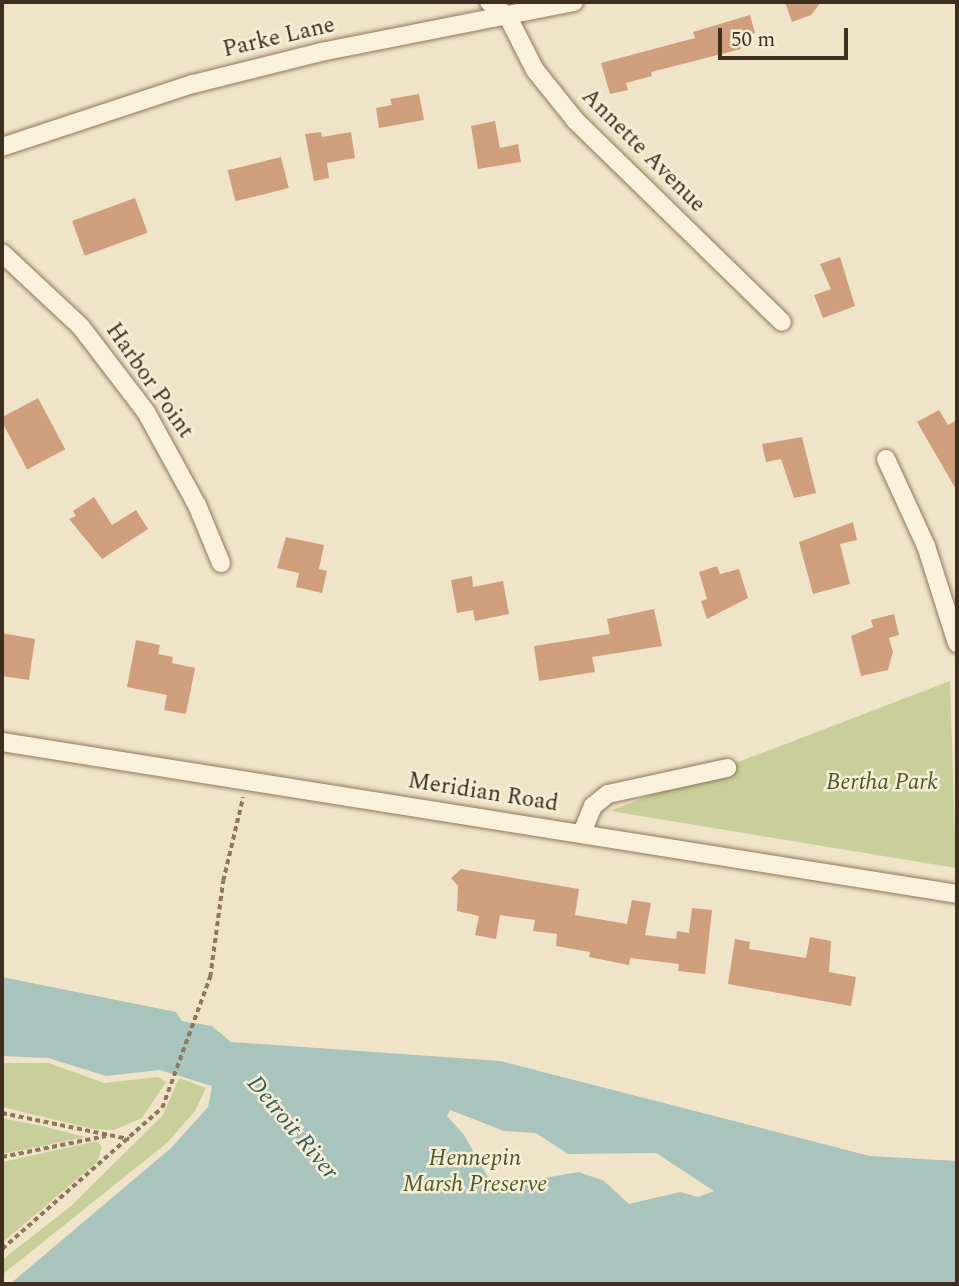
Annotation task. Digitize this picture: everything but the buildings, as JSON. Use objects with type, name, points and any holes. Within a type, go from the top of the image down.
[{"type":"street","name":"Annette Avenue","points":[[489,2],[508,18],[535,70],[575,120],[782,322]]},
{"type":"street","name":"Parke Lane","points":[[2,146],[193,84],[321,52],[508,18],[574,2]]},
{"type":"street","name":"Harbor Point","points":[[2,253],[81,327],[139,403],[197,505],[221,563]]},
{"type":"street","points":[[886,459],[926,546],[957,643]]},
{"type":"street","name":"Meridian Road","points":[[2,742],[957,894]]},
{"type":"street","points":[[582,834],[593,806],[608,794],[727,768]]},
{"type":"path","points":[[2,1249],[162,1108],[195,1021],[219,932],[223,881],[239,812]]},
{"type":"path","points":[[2,1113],[129,1139]]},
{"type":"path","points":[[2,1157],[107,1136]]},
{"type":"green space","name":"Bertha Park","points":[[950,681],[956,868],[610,811]]},
{"type":"green space","points":[[2,1063],[49,1063],[104,1083],[158,1077],[166,1082],[142,1118],[114,1130],[93,1129],[2,1107]]},
{"type":"green space","points":[[179,1078],[206,1088],[195,1111],[167,1143],[2,1275],[2,1260],[71,1206],[163,1115]]},
{"type":"green space","points":[[2,1118],[42,1126],[86,1137],[2,1154]]},
{"type":"green space","points":[[97,1141],[102,1147],[97,1162],[2,1243],[2,1162]]},
{"type":"water","name":"Hennepin Marsh Preserve","points":[[2,977],[176,1012],[182,1021],[212,1026],[231,1042],[500,1061],[870,1156],[957,1161],[957,1284],[10,1284],[171,1148],[208,1107],[212,1086],[160,1070],[106,1076],[48,1058],[2,1056]],"holes":[[[450,1110],[504,1131],[536,1133],[568,1154],[656,1153],[714,1191],[698,1197],[680,1192],[629,1204],[604,1181],[579,1172],[509,1184],[489,1179],[464,1135],[447,1116]]]},
{"type":"water label","name":"Detroit River","points":[[292,1128]]}]
